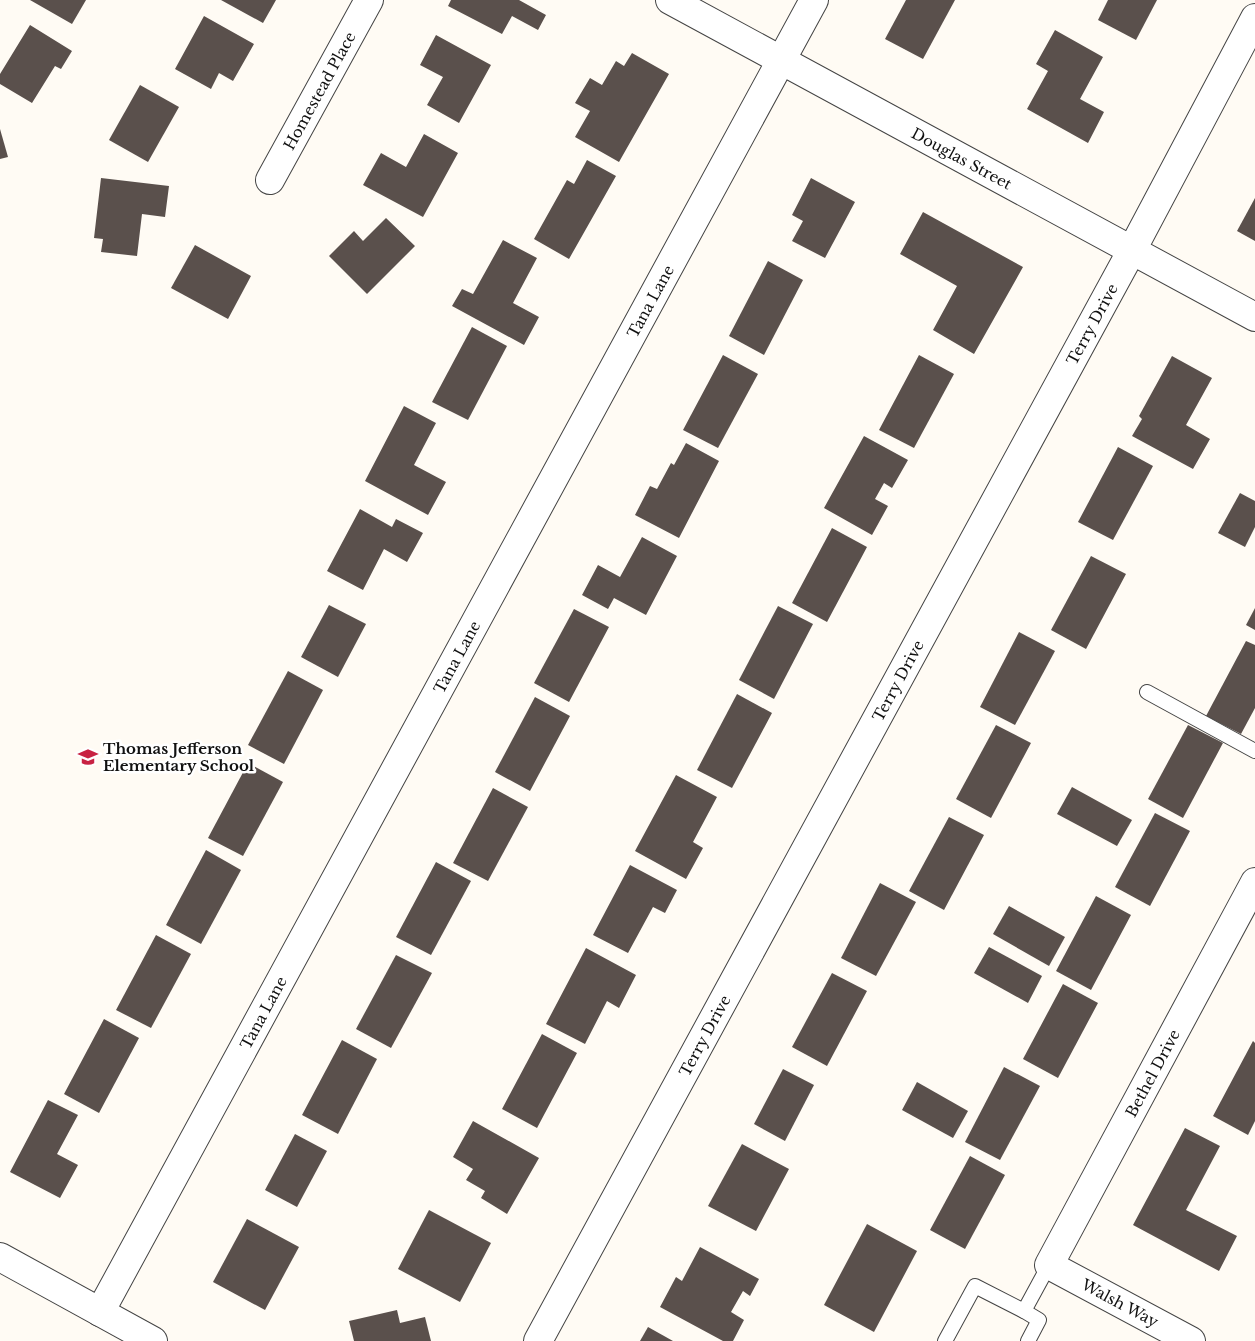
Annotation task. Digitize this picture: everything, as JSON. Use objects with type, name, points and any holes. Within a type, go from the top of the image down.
[{"type":"street","name":"Homestead Place","points":[[270,180],[369,0]]},
{"type":"street","name":"Douglas Street","points":[[670,0],[1255,317]]},
{"type":"street","name":"Tana Lane","points":[[100,1312],[814,0]]},
{"type":"street","name":"Terry Drive","points":[[538,1341],[1132,250],[1255,18]]},
{"type":"street","name":"Bethel Drive","points":[[1049,1265],[1255,882]]},
{"type":"street","points":[[0,1257],[153,1341]]},
{"type":"street","name":"Walsh Way","points":[[1049,1265],[1191,1341]]},
{"type":"lane","points":[[1146,692],[1255,751]]},
{"type":"lane","points":[[1024,1311],[1049,1265]]},
{"type":"lane","points":[[945,1341],[975,1286],[1039,1320],[1028,1341]]},
{"type":"building","points":[[30,0],[86,0],[72,24]]},
{"type":"building","points":[[221,0],[276,0],[263,23]]},
{"type":"building","points":[[451,0],[519,0],[546,15],[538,30],[512,16],[502,34],[448,6]]},
{"type":"building","points":[[906,0],[955,0],[923,59],[885,39]]},
{"type":"building","points":[[1108,0],[1157,0],[1136,40],[1098,20]]},
{"type":"building","points":[[204,16],[254,44],[233,81],[219,73],[211,89],[175,69]]},
{"type":"building","points":[[30,25],[72,51],[61,69],[55,66],[32,103],[0,84],[0,74]]},
{"type":"building","points":[[1055,30],[1103,57],[1080,99],[1104,112],[1088,143],[1027,109],[1048,71],[1036,64]]},
{"type":"building","points":[[436,35],[491,65],[459,123],[427,105],[443,77],[420,65]]},
{"type":"building","points":[[632,53],[669,74],[619,162],[575,137],[590,111],[575,103],[590,78],[602,85],[616,61],[624,66]]},
{"type":"building","points":[[140,85],[179,107],[148,162],[109,140]]},
{"type":"building","points":[[0,129],[8,157],[0,159]]},
{"type":"building","points":[[424,134],[458,153],[423,217],[363,185],[381,153],[406,167]]},
{"type":"building","points":[[587,160],[616,176],[569,259],[534,239],[567,180],[574,184]]},
{"type":"building","points":[[101,178],[169,186],[165,217],[142,214],[137,256],[101,252],[103,239],[94,238]]},
{"type":"building","points":[[811,178],[855,202],[825,258],[792,241],[803,221],[792,215]]},
{"type":"building","points":[[1255,198],[1255,241],[1237,231]]},
{"type":"building","points":[[923,212],[1023,267],[974,354],[933,330],[957,286],[900,254]]},
{"type":"building","points":[[386,218],[415,246],[367,294],[329,256],[354,231],[363,241]]},
{"type":"building","points":[[503,240],[537,258],[513,303],[539,317],[524,345],[452,306],[462,289],[473,294]]},
{"type":"building","points":[[195,245],[251,276],[228,319],[171,288]]},
{"type":"building","points":[[768,261],[803,280],[764,355],[729,336]]},
{"type":"building","points":[[472,327],[507,346],[468,420],[432,402]]},
{"type":"building","points":[[723,355],[758,374],[718,448],[683,430]]},
{"type":"building","points":[[919,355],[954,374],[914,448],[879,430]]},
{"type":"building","points":[[1172,356],[1212,378],[1186,425],[1210,439],[1193,469],[1132,436],[1142,419],[1139,416]]},
{"type":"building","points":[[404,406],[436,423],[414,465],[446,482],[428,515],[365,481]]},
{"type":"building","points":[[864,436],[908,460],[892,488],[884,483],[875,499],[888,506],[872,535],[824,508]]},
{"type":"building","points":[[686,443],[719,461],[679,538],[635,515],[650,486],[657,489],[671,463],[674,465]]},
{"type":"building","points":[[1118,447],[1153,466],[1113,540],[1078,522]]},
{"type":"building","points":[[1240,493],[1255,501],[1255,527],[1245,547],[1218,533]]},
{"type":"building","points":[[360,509],[392,527],[396,519],[423,533],[407,562],[384,549],[363,590],[327,571]]},
{"type":"building","points":[[832,528],[867,547],[827,622],[792,603]]},
{"type":"building","points":[[642,537],[677,556],[646,615],[614,598],[608,609],[582,595],[598,565],[620,577]]},
{"type":"building","points":[[1091,556],[1126,574],[1086,649],[1051,630]]},
{"type":"building","points":[[329,605],[366,624],[338,677],[301,657]]},
{"type":"building","points":[[778,606],[813,624],[774,699],[739,680]]},
{"type":"building","points":[[1255,608],[1255,630],[1246,625]]},
{"type":"building","points":[[574,609],[609,627],[569,702],[534,683]]},
{"type":"building","points":[[1019,632],[1055,651],[1015,725],[980,707]]},
{"type":"building","points":[[1246,641],[1255,645],[1255,708],[1241,734],[1206,716]]},
{"type":"building","points":[[288,671],[323,690],[284,764],[248,745]]},
{"type":"building","points":[[737,694],[772,713],[732,788],[697,770]]},
{"type":"building","points":[[535,697],[570,716],[530,791],[495,772]]},
{"type":"building","points":[[996,725],[1031,743],[991,818],[956,799]]},
{"type":"building","points":[[1188,725],[1223,743],[1183,818],[1148,799]]},
{"type":"building","points":[[248,763],[283,782],[243,856],[208,838]]},
{"type":"building","points":[[676,775],[717,797],[693,842],[703,848],[686,879],[635,851]]},
{"type":"building","points":[[1072,787],[1132,820],[1117,846],[1057,814]]},
{"type":"building","points":[[493,788],[528,807],[488,881],[453,863]]},
{"type":"building","points":[[1155,813],[1190,831],[1150,906],[1115,887]]},
{"type":"building","points":[[949,817],[984,835],[944,910],[909,891]]},
{"type":"building","points":[[206,850],[241,870],[201,944],[166,925]]},
{"type":"building","points":[[436,862],[471,881],[431,955],[396,937]]},
{"type":"building","points":[[630,865],[677,890],[665,913],[653,907],[628,953],[593,935]]},
{"type":"building","points":[[880,883],[916,902],[876,976],[841,958]]},
{"type":"building","points":[[1096,896],[1131,915],[1091,990],[1056,971]]},
{"type":"building","points":[[1009,906],[1065,937],[1049,966],[993,934]]},
{"type":"building","points":[[156,935],[191,954],[151,1028],[116,1010]]},
{"type":"building","points":[[989,947],[1042,976],[1028,1003],[974,973]]},
{"type":"building","points":[[586,948],[636,975],[619,1008],[607,1001],[585,1044],[546,1024]]},
{"type":"building","points":[[396,955],[432,973],[391,1048],[356,1029]]},
{"type":"building","points":[[832,973],[867,991],[827,1066],[792,1047]]},
{"type":"building","points":[[1063,984],[1098,1003],[1058,1078],[1023,1059]]},
{"type":"building","points":[[104,1019],[139,1038],[99,1113],[64,1094]]},
{"type":"building","points":[[542,1034],[577,1053],[537,1128],[502,1109]]},
{"type":"building","points":[[342,1040],[377,1059],[338,1134],[302,1115]]},
{"type":"building","points":[[1253,1041],[1255,1043],[1255,1121],[1248,1135],[1213,1116]]},
{"type":"building","points":[[1004,1067],[1040,1086],[1000,1160],[965,1142]]},
{"type":"building","points":[[783,1069],[814,1085],[785,1141],[754,1124]]},
{"type":"building","points":[[917,1082],[968,1111],[953,1138],[902,1110]]},
{"type":"building","points":[[48,1100],[78,1115],[57,1154],[78,1165],[60,1198],[10,1172]]},
{"type":"building","points":[[473,1121],[539,1158],[507,1214],[481,1198],[485,1191],[466,1180],[473,1169],[453,1157]]},
{"type":"building","points":[[1185,1128],[1220,1146],[1186,1210],[1237,1236],[1219,1271],[1133,1225]]},
{"type":"building","points":[[295,1134],[327,1151],[297,1207],[265,1190]]},
{"type":"building","points":[[742,1144],[789,1169],[756,1231],[708,1206]]},
{"type":"building","points":[[970,1156],[1005,1175],[965,1249],[930,1230]]},
{"type":"building","points":[[429,1210],[491,1243],[460,1302],[398,1269]]},
{"type":"building","points":[[247,1219],[299,1247],[265,1310],[213,1282]]},
{"type":"building","points":[[867,1224],[917,1251],[874,1332],[824,1305]]},
{"type":"building","points":[[700,1247],[759,1279],[750,1296],[743,1291],[731,1312],[744,1320],[733,1341],[723,1341],[660,1307],[676,1277],[682,1281]]},
{"type":"building","points":[[397,1310],[400,1323],[425,1317],[431,1341],[354,1341],[349,1321]]},
{"type":"building","points":[[648,1327],[673,1341],[640,1341]]},
{"type":"place","name":"Thomas Jefferson Elementary School","points":[[88,757]]}]
